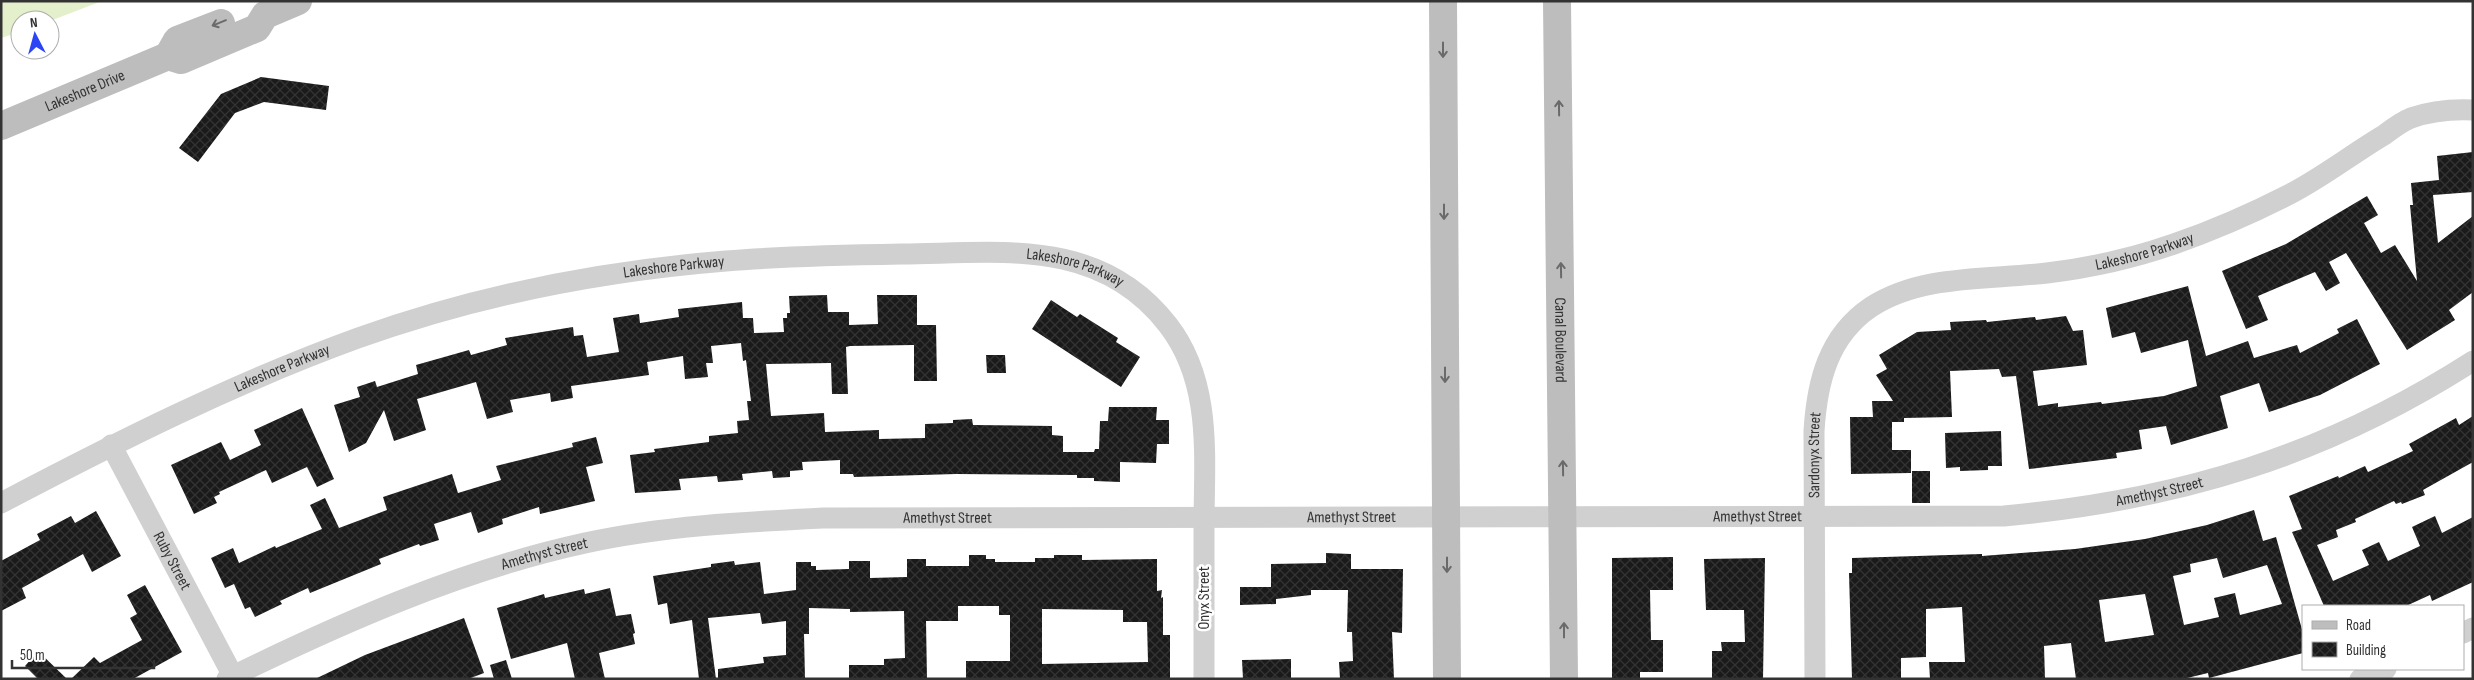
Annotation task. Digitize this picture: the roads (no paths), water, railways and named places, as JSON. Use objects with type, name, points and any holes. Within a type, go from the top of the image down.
[{"type":"street","name":"Lakeshore Drive","points":[[1,126],[168,56],[177,40],[250,11],[265,15],[298,1]]},
{"type":"street","points":[[1444,1],[1447,679]]},
{"type":"street","name":"Canal Boulevard","points":[[1557,1],[1564,517],[1564,679]]},
{"type":"street","name":"Lakeshore Parkway","points":[[1895,293],[1927,284],[2051,272],[2108,262],[2173,244],[2240,218],[2291,194],[2341,164],[2409,119],[2435,111],[2473,110]]},
{"type":"street","name":"Lakeshore Parkway","points":[[1,503],[111,445],[265,374],[360,337],[444,312],[533,290],[605,276],[724,261],[890,254],[1030,255],[1076,260],[1105,272],[1123,282],[1150,305],[1171,328],[1192,369],[1200,394],[1204,428],[1204,517]]},
{"type":"street","name":"Sardonyx Street","points":[[1814,679],[1814,431],[1816,400],[1822,374],[1830,353],[1851,323],[1895,293]]},
{"type":"street","name":"Amethyst Street","points":[[230,677],[362,616],[521,560],[585,543],[675,528],[822,518],[2004,516],[2074,509],[2160,493],[2241,472],[2312,446],[2377,417],[2426,391],[2473,361]]},
{"type":"street","name":"Ruby Street","points":[[111,445],[230,677]]},
{"type":"street","name":"Onyx Street","points":[[1204,517],[1204,679]]},
{"type":"street","points":[[2360,679],[2383,670]]}]
